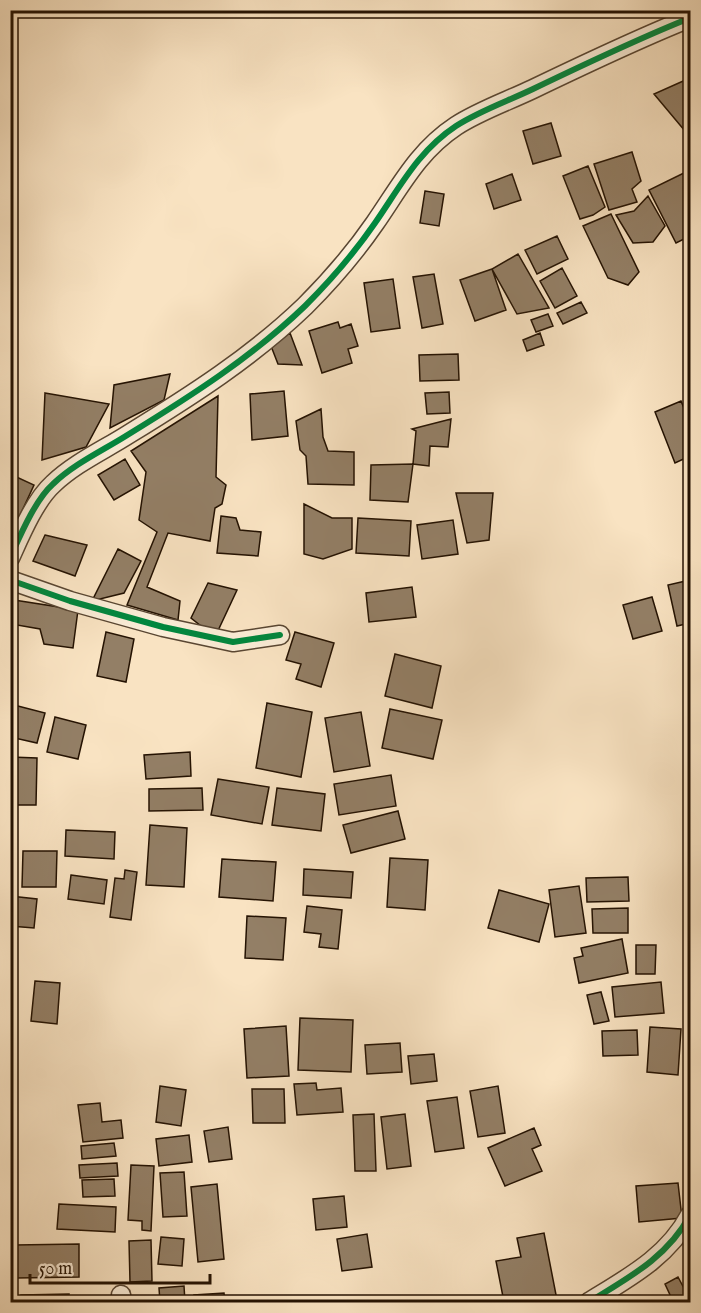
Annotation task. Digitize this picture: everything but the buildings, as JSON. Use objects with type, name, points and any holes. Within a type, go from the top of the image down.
[{"type":"street","points":[[10,558],[34,509],[52,484],[83,461],[129,435],[243,359],[307,304],[337,271],[374,224],[426,149],[456,126],[479,114],[690,18]]},
{"type":"street","points":[[10,580],[69,601],[163,627],[232,642],[280,635]]},
{"type":"street","points":[[589,1302],[657,1258],[681,1233],[690,1215]]},
{"type":"cycle path","points":[[10,558],[34,509],[46,491],[62,476],[220,375],[285,325],[305,306],[351,255],[420,158],[443,136],[484,111],[690,18]]},
{"type":"cycle path","points":[[10,580],[70,601],[163,627],[233,642],[280,635]]},
{"type":"cycle path","points":[[589,1302],[659,1255],[681,1230],[690,1215]]}]
